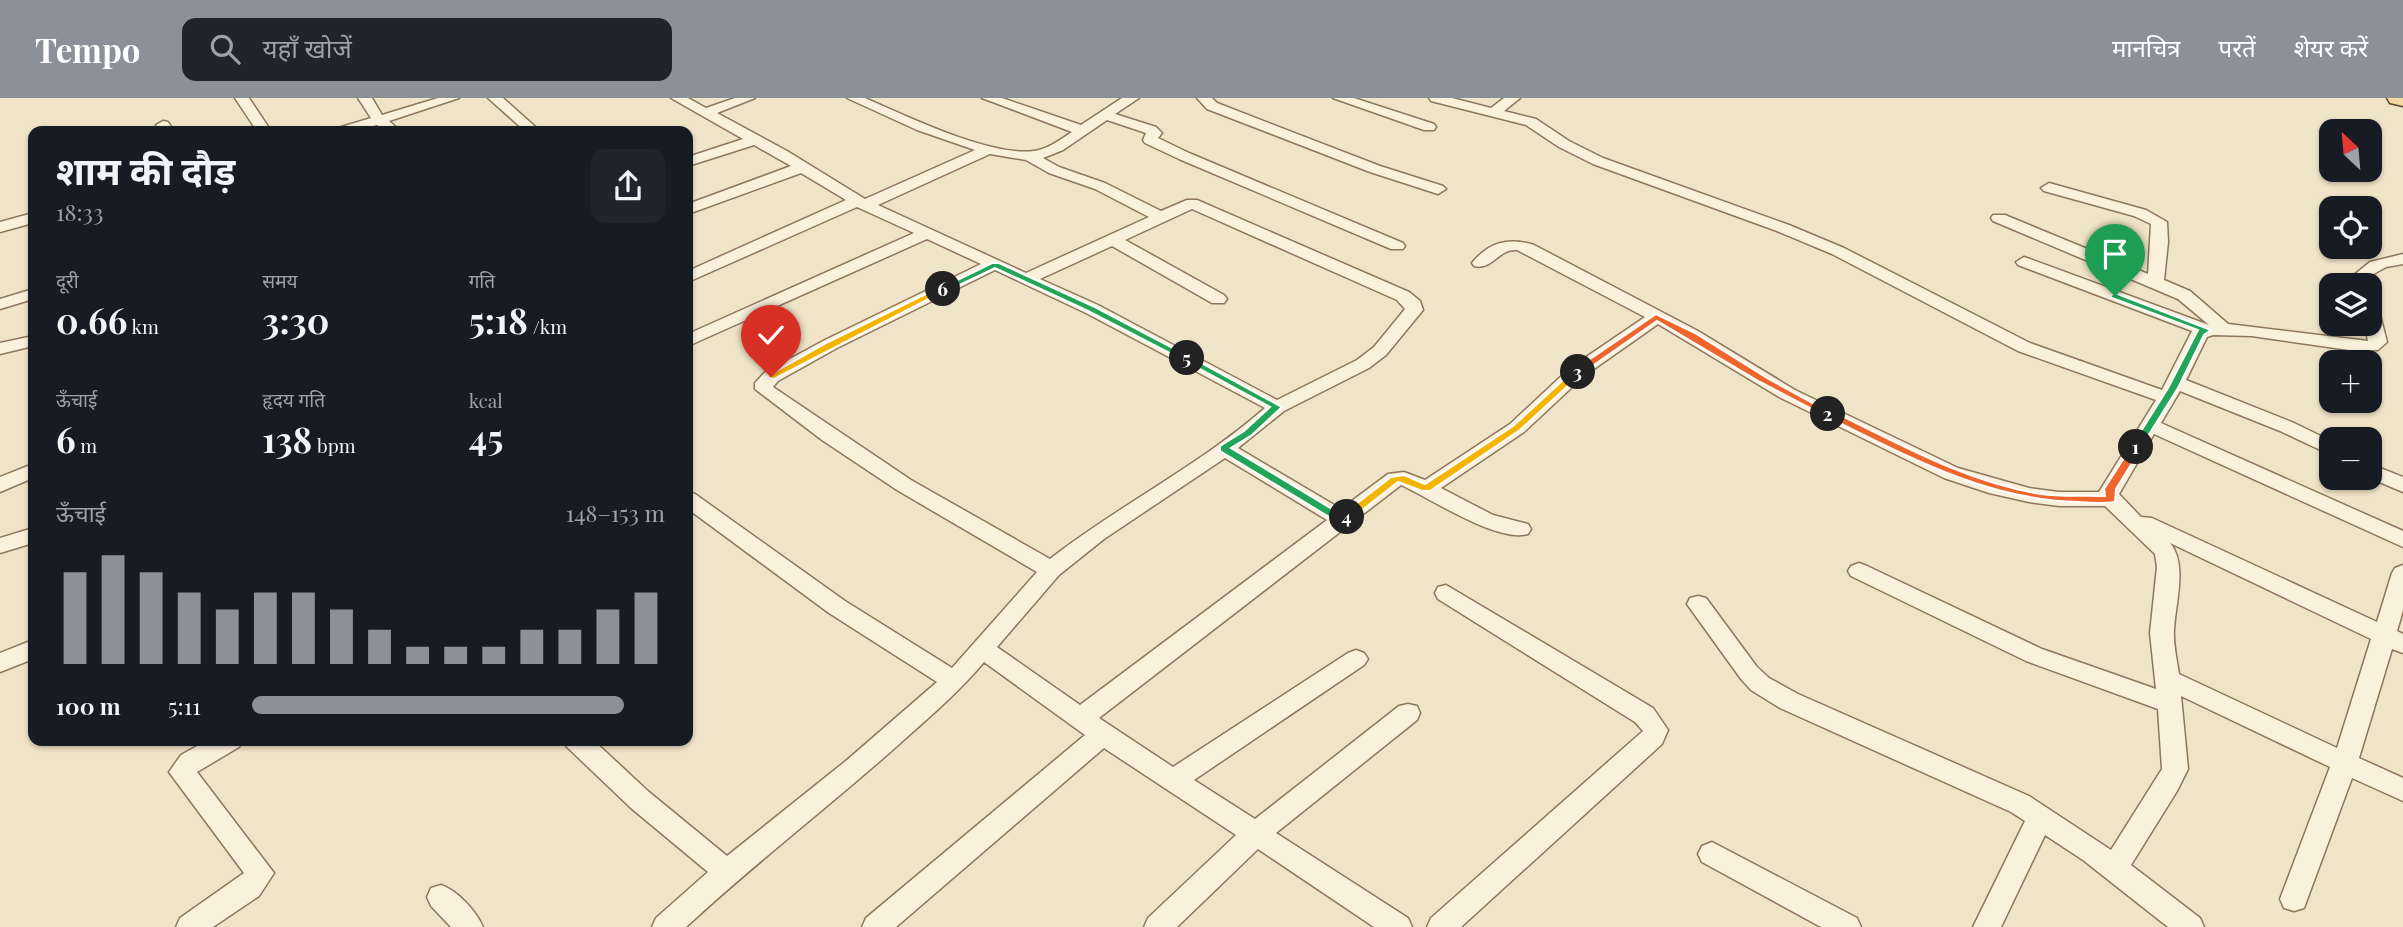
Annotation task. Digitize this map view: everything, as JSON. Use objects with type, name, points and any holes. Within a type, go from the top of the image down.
[{"type":"main road","points":[[2398,98],[2403,100]]},
{"type":"street","points":[[242,98],[261,126]]},
{"type":"street","points":[[365,98],[379,120],[387,126]]},
{"type":"street","points":[[359,126],[452,98]]},
{"type":"street","points":[[495,98],[527,126]]},
{"type":"street","points":[[677,98],[803,166],[861,203],[1143,335],[1277,407]]},
{"type":"street","points":[[704,113],[748,98]]},
{"type":"street","points":[[854,98],[987,150],[1031,158],[1054,170],[1100,186],[1161,217]]},
{"type":"street","points":[[989,98],[1083,131]]},
{"type":"street","points":[[1031,158],[1048,153],[1130,98]]},
{"type":"street","points":[[1204,98],[1213,106],[1310,144],[1438,189]]},
{"type":"street","points":[[1340,98],[1429,127]]},
{"type":"street","points":[[1437,98],[1531,122],[1564,144],[1598,161],[1830,247],[2047,357],[2171,390],[2287,427],[2319,443]]},
{"type":"street","points":[[1493,113],[1513,98]]},
{"type":"street","points":[[1106,115],[1151,130],[1154,134],[1150,139],[1152,142],[1276,197],[1397,246]]},
{"type":"street","points":[[693,160],[753,140]]},
{"type":"street","points":[[693,275],[987,150]]},
{"type":"street","points":[[693,207],[803,166]]},
{"type":"street","points":[[2049,188],[2140,213],[2159,222],[2160,242],[2155,284]]},
{"type":"street","points":[[666,927],[727,872],[856,767],[954,681],[1051,570],[1096,534],[1248,433],[1277,407],[1363,364],[1380,351],[1415,310],[1415,305],[1403,296],[1280,243],[1200,204],[1184,205],[1026,279]]},
{"type":"street","points":[[1999,218],[2194,301],[2214,330]]},
{"type":"street","points":[[0,227],[28,219]]},
{"type":"street","points":[[693,339],[925,233]]},
{"type":"street","points":[[1114,240],[1218,299]]},
{"type":"street","points":[[1480,262],[1504,244],[1516,243],[1656,317],[1788,394],[1951,473],[1996,488],[2043,498],[2118,506],[2393,640]]},
{"type":"street","points":[[2364,273],[2381,262],[2403,260]]},
{"type":"street","points":[[2024,262],[2214,330],[2372,346],[2378,342],[2376,336]]},
{"type":"street","points":[[995,264],[831,344],[771,377],[764,383],[764,389],[904,485],[1051,570]]},
{"type":"street","points":[[0,304],[28,296]]},
{"type":"street","points":[[1426,489],[1517,428],[1577,372],[1656,317]]},
{"type":"street","points":[[2114,868],[2175,769],[2175,734],[2162,633],[2168,567],[2165,551],[2118,506],[2110,489],[2171,390],[2200,333],[2214,330]]},
{"type":"street","points":[[0,349],[28,341]]},
{"type":"street","points":[[2150,425],[2403,540]]},
{"type":"street","points":[[1223,449],[1343,520]]},
{"type":"street","points":[[0,485],[28,472]]},
{"type":"street","points":[[2382,475],[2403,485]]},
{"type":"street","points":[[1081,718],[1395,479],[1404,478],[1486,520],[1520,530]]},
{"type":"street","points":[[693,503],[837,607],[954,681]]},
{"type":"street","points":[[0,546],[28,537]]},
{"type":"street","points":[[1859,572],[2035,655],[2169,691],[2345,762],[2403,790]]},
{"type":"street","points":[[2294,899],[2393,640],[2403,573]]},
{"type":"street","points":[[1441,927],[1653,737],[1656,730],[1644,715],[1446,593]]},
{"type":"street","points":[[1698,604],[1760,684],[1789,701],[1979,784],[2041,816],[2114,868],[2189,927]]},
{"type":"street","points":[[982,648],[1173,780],[1398,927]]},
{"type":"street","points":[[0,663],[28,651]]},
{"type":"street","points":[[1173,780],[1356,659]]},
{"type":"street","points":[[1158,927],[1256,834],[1408,713]]},
{"type":"street","points":[[876,927],[1103,733]]},
{"type":"street","points":[[190,927],[249,887],[260,873],[182,772],[190,762],[219,746]]},
{"type":"street","points":[[582,746],[640,800],[727,872]]},
{"type":"street","points":[[1987,927],[2041,816]]},
{"type":"street","points":[[1712,854],[1847,927]]},
{"type":"street","points":[[441,897],[469,927]]},
{"type":"route","points":[[771,377],[831,344],[995,264],[1092,309],[1277,407],[1248,433],[1223,449],[1343,520],[1395,479],[1404,478],[1426,489],[1517,428],[1577,372],[1656,317],[1692,335],[1788,394],[1951,473],[1996,488],[2043,498],[2111,499],[2110,489],[2173,388],[2200,333],[2206,330],[2115,296]]}]
